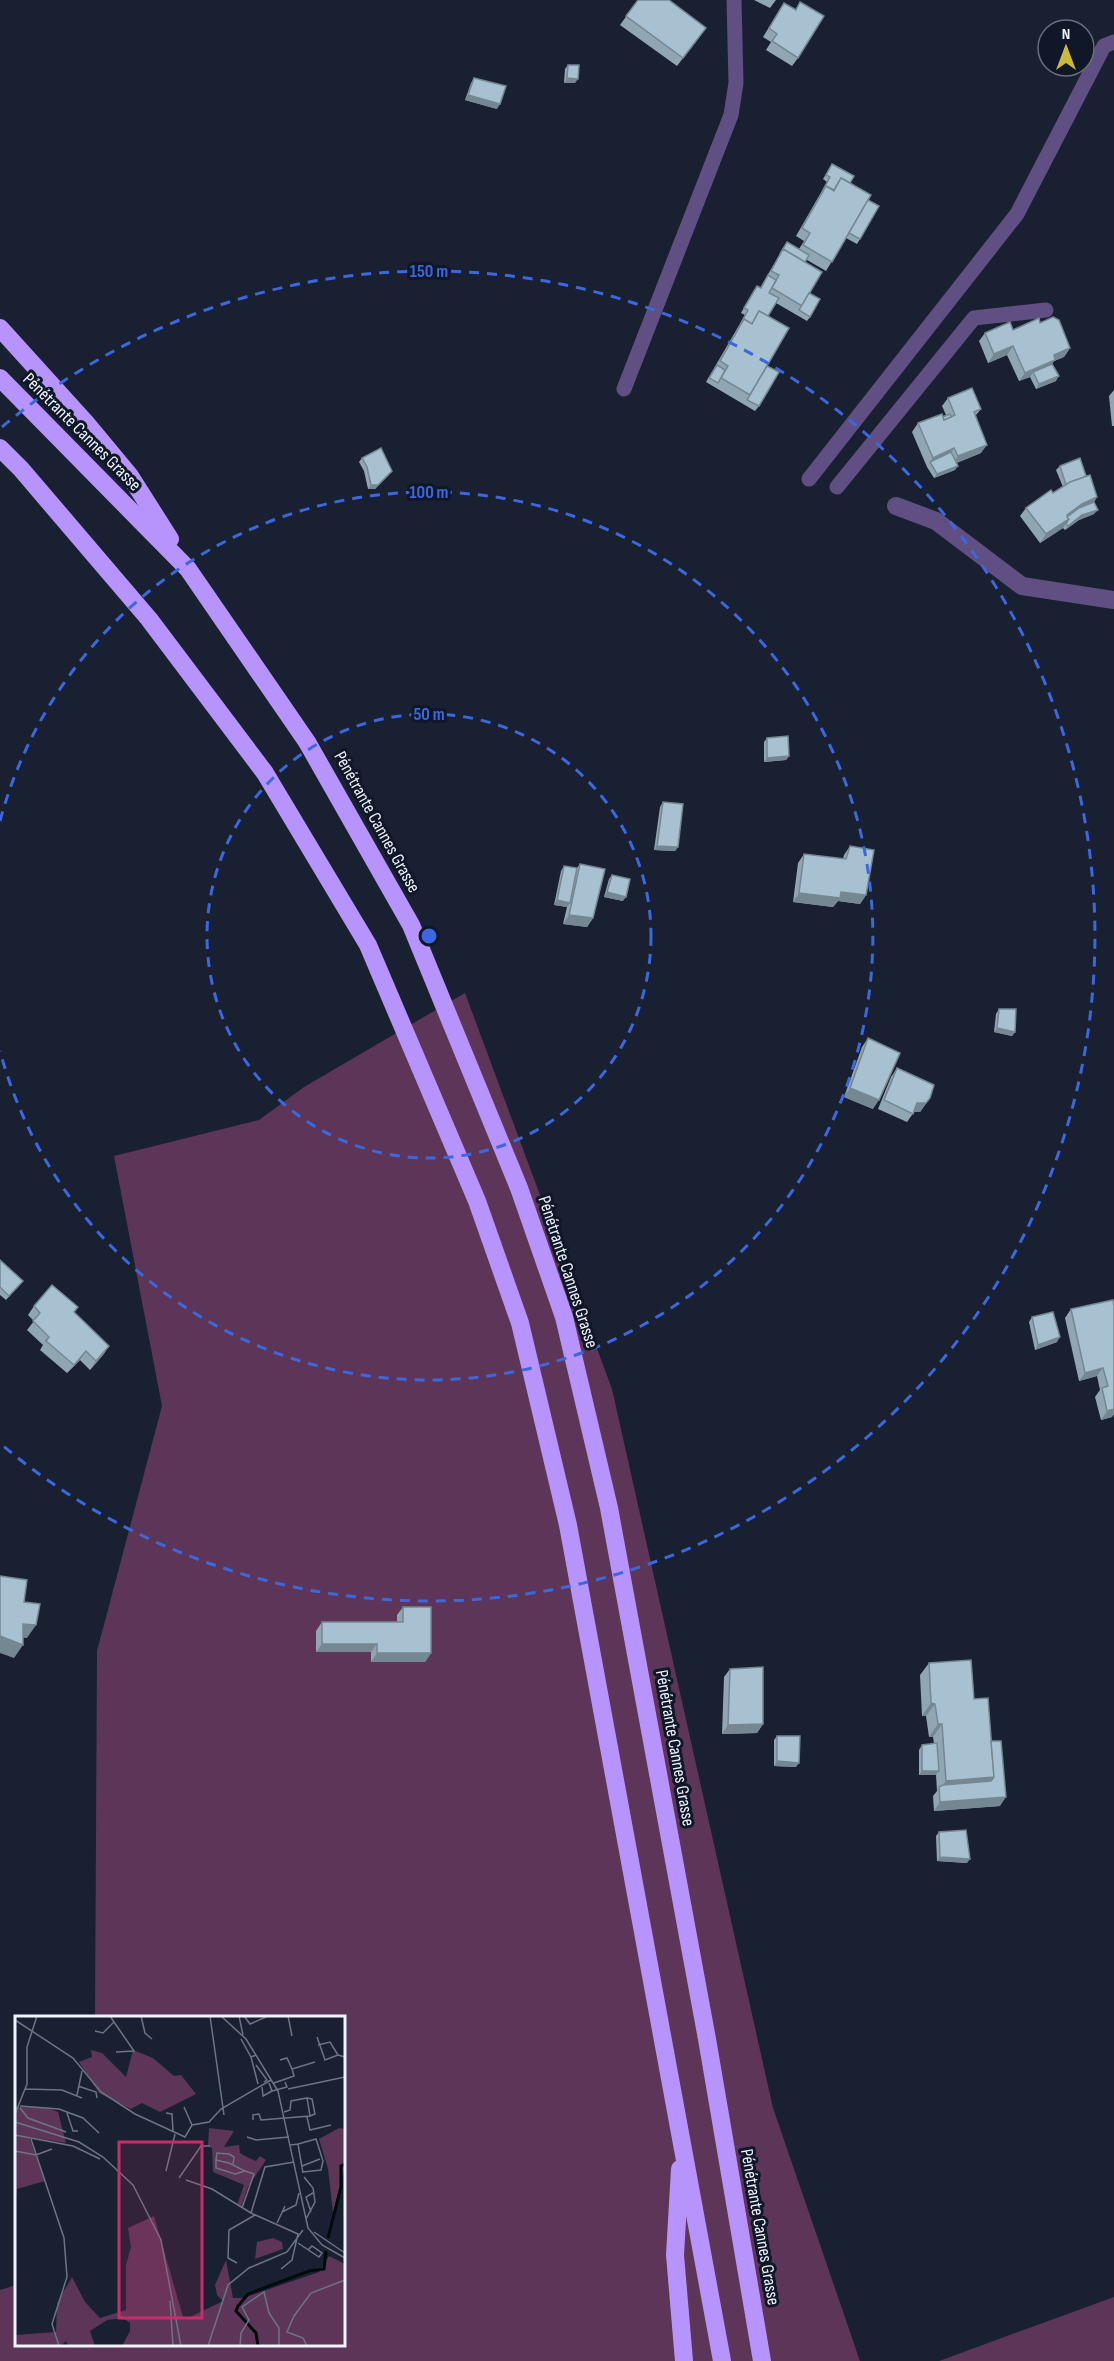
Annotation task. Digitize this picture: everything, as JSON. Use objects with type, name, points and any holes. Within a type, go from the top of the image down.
[{"type":"highway","points":[[0,328],[86,423],[130,476],[188,569]]},
{"type":"highway","name":"Pénétrante Cannes Grasse","points":[[0,378],[188,569],[307,742],[411,925],[519,1188],[564,1317],[609,1508],[707,2039],[762,2361]]},
{"type":"highway","points":[[0,448],[21,469],[149,619],[265,773],[368,945],[477,1201],[520,1323],[568,1525],[722,2361]]},
{"type":"highway","points":[[681,2140],[675,2254],[684,2361]]},
{"type":"street","points":[[896,506],[936,521],[1023,586],[1114,600]]},
{"type":"lane","points":[[624,389],[731,115],[736,83],[734,0]]},
{"type":"lane","points":[[809,479],[1017,214],[1104,46],[1114,42]]},
{"type":"lane","points":[[837,487],[974,318],[1046,310]]},
{"type":"shaded area","points":[[465,993],[612,1389],[773,2108],[860,2361],[0,2361],[0,2290],[15,2285],[15,2346],[345,2346],[345,2016],[95,2016],[97,1651],[162,1406],[114,1156],[259,1120],[304,1087]]},
{"type":"shaded area","points":[[1114,2297],[1114,2361],[939,2361]]},
{"type":"building","points":[[638,0],[669,0],[706,28],[683,58],[626,16]]},
{"type":"building","points":[[800,2],[824,16],[798,58],[772,41],[777,34],[769,28],[784,3],[796,10]]},
{"type":"building","points":[[568,65],[579,65],[578,79],[567,78]]},
{"type":"building","points":[[474,78],[506,86],[500,104],[468,95]]},
{"type":"building","points":[[832,164],[854,176],[850,183],[841,178],[834,190],[826,186],[823,190],[830,177],[826,175]]},
{"type":"building","points":[[841,178],[871,195],[832,262],[803,245],[810,233],[802,228],[826,186],[834,191]]},
{"type":"building","points":[[868,200],[879,206],[860,239],[849,233]]},
{"type":"building","points":[[787,242],[809,255],[805,262],[783,249],[780,254]]},
{"type":"building","points":[[783,249],[822,272],[802,306],[772,288],[779,275],[771,271]]},
{"type":"building","points":[[768,275],[776,280],[769,293],[779,298],[768,316],[759,311],[752,324],[744,319],[741,323],[748,310],[744,308],[757,286],[761,288]]},
{"type":"building","points":[[809,293],[820,299],[810,317],[799,310]]},
{"type":"building","points":[[759,311],[789,328],[750,395],[721,378],[728,366],[720,361],[744,319],[752,324]]},
{"type":"building","points":[[1053,317],[1059,320],[1070,348],[1054,355],[1055,360],[1025,373],[1013,346],[994,354],[985,333],[1010,322],[1013,330],[1039,318],[1040,323]]},
{"type":"building","points":[[1052,364],[1059,376],[1039,384],[1033,372]]},
{"type":"building","points":[[717,365],[725,370],[718,383],[709,378]]},
{"type":"building","points":[[767,366],[779,372],[759,406],[747,400]]},
{"type":"building","points":[[972,388],[981,409],[974,412],[987,445],[958,456],[954,448],[933,458],[918,423],[942,414],[944,420],[955,415],[948,398]]},
{"type":"building","points":[[950,414],[951,417],[944,420],[943,417]]},
{"type":"building","points":[[381,448],[392,471],[378,485],[371,485],[367,467],[362,458]]},
{"type":"building","points":[[951,452],[958,466],[937,474],[930,462]]},
{"type":"building","points":[[1080,458],[1086,476],[1066,485],[1060,466]]},
{"type":"building","points":[[1090,475],[1097,497],[1082,504],[1067,515],[1069,519],[1046,534],[1026,508],[1051,490],[1053,493],[1070,482]]},
{"type":"building","points":[[1094,502],[1098,510],[1082,515],[1068,526],[1066,524],[1069,519],[1067,517],[1079,508]]},
{"type":"building","points":[[788,736],[789,756],[767,758],[767,738]]},
{"type":"building","points":[[663,802],[683,804],[678,847],[657,846]]},
{"type":"building","points":[[850,846],[874,850],[866,895],[841,892],[840,898],[799,893],[804,854],[846,859]]},
{"type":"building","points":[[580,864],[605,869],[593,918],[569,915]]},
{"type":"building","points":[[564,866],[577,868],[570,903],[557,900]]},
{"type":"building","points":[[612,875],[630,879],[626,897],[607,892]]},
{"type":"building","points":[[999,1009],[1016,1009],[1015,1032],[997,1028]]},
{"type":"building","points":[[868,1038],[900,1053],[879,1100],[850,1088]]},
{"type":"building","points":[[897,1068],[934,1085],[930,1098],[926,1103],[917,1103],[913,1114],[884,1100]]},
{"type":"building","points":[[0,1260],[23,1281],[9,1296],[0,1287]]},
{"type":"building","points":[[52,1285],[78,1307],[74,1312],[109,1346],[96,1361],[86,1351],[74,1365],[46,1341],[49,1337],[33,1321],[40,1313],[34,1306]]},
{"type":"building","points":[[1113,1300],[1114,1409],[1107,1411],[1102,1388],[1108,1386],[1103,1368],[1085,1373],[1071,1309]]},
{"type":"building","points":[[1053,1312],[1060,1337],[1038,1345],[1032,1317]]},
{"type":"building","points":[[0,1576],[27,1580],[24,1602],[40,1604],[36,1625],[23,1624],[23,1645],[0,1636]]},
{"type":"building","points":[[403,1607],[431,1607],[431,1653],[377,1653],[377,1644],[322,1644],[322,1622],[403,1622]]},
{"type":"building","points":[[971,1660],[974,1699],[988,1698],[994,1777],[946,1781],[942,1724],[938,1724],[935,1704],[931,1703],[929,1663]]},
{"type":"building","points":[[763,1667],[763,1724],[728,1725],[730,1669]]},
{"type":"building","points":[[777,1736],[800,1736],[799,1763],[777,1761]]},
{"type":"building","points":[[991,1741],[1001,1741],[1006,1797],[940,1802],[939,1787],[943,1785],[991,1781],[994,1777]]},
{"type":"building","points":[[937,1743],[939,1771],[922,1771],[922,1745]]},
{"type":"building","points":[[966,1830],[970,1859],[940,1857],[939,1832]]}]
